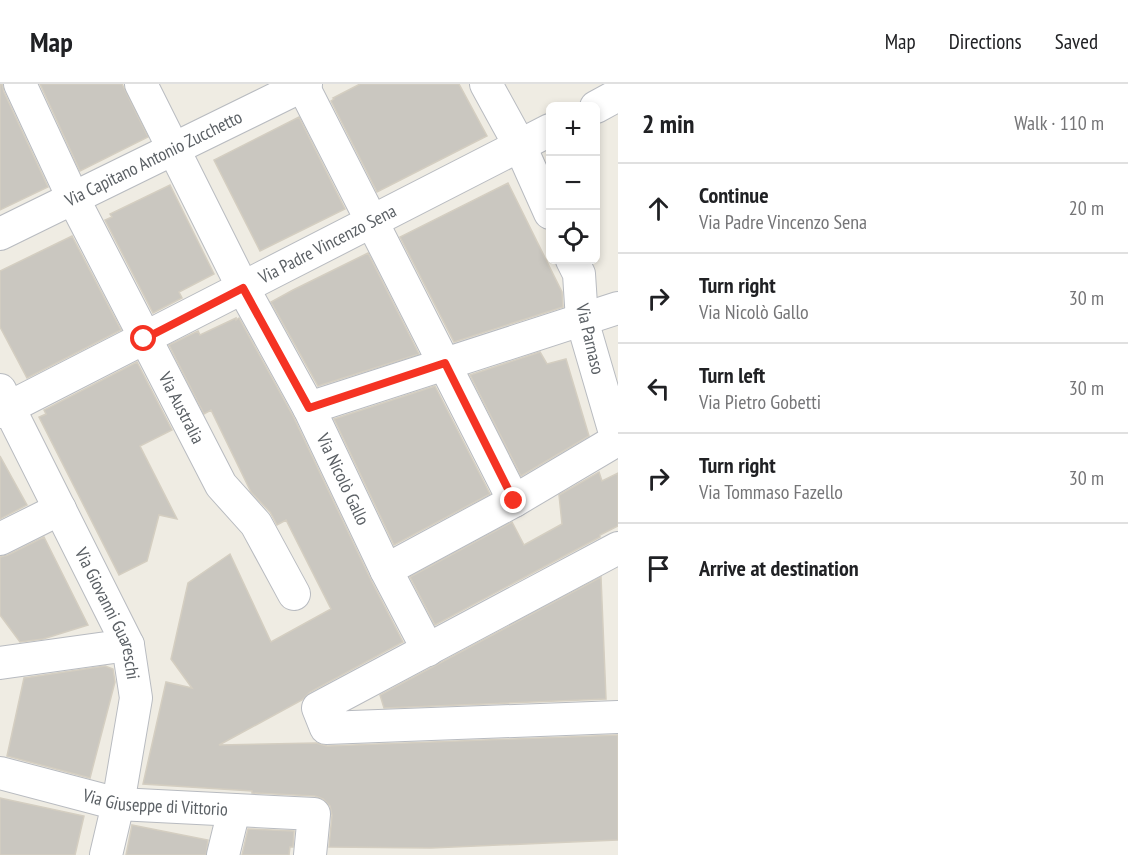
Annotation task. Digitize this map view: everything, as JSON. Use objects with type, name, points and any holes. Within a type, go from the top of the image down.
[{"type":"street","name":"Via Australia","points":[[20,84],[73,198],[221,485],[256,524],[294,594]]},
{"type":"street","name":"Via Nicolò Gallo","points":[[141,84],[243,288],[309,408],[386,570],[428,650]]},
{"type":"street","name":"Via Capitano Antonio Zucchetto","points":[[0,234],[304,84]]},
{"type":"street","points":[[304,84],[514,501]]},
{"type":"street","points":[[486,84],[520,146],[549,210]]},
{"type":"street","name":"Via Padre Vincenzo Sena","points":[[3,403],[144,339],[546,132]]},
{"type":"street","name":"Via Parnaso","points":[[386,570],[514,501],[617,440],[582,320],[579,274],[574,264]]},
{"type":"street","points":[[309,408],[618,308]]},
{"type":"street","name":"Via Giovanni Guareschi","points":[[3,403],[60,509],[128,645],[136,698],[118,804],[106,855]]},
{"type":"street","points":[[0,539],[60,509]]},
{"type":"street","points":[[618,548],[318,708],[326,728],[618,717]]},
{"type":"street","points":[[0,663],[128,645]]},
{"type":"street","name":"Via Giuseppe di Vittorio","points":[[0,773],[118,804],[314,814],[310,855]]},
{"type":"street","points":[[223,855],[234,810]]},
{"type":"building","points":[[0,84],[2,84],[48,187],[0,210]]},
{"type":"building","points":[[40,84],[122,84],[148,137],[80,171]]},
{"type":"building","points":[[360,84],[459,84],[487,136],[377,192],[331,101]]},
{"type":"building","points":[[299,117],[345,209],[260,251],[214,160]]},
{"type":"building","points":[[508,183],[546,260],[546,264],[548,264],[562,292],[563,307],[454,342],[400,237]]},
{"type":"building","points":[[170,185],[214,274],[179,292],[182,298],[153,313],[105,220],[112,217],[110,214]]},
{"type":"building","points":[[72,236],[121,330],[27,378],[0,327],[0,271]]},
{"type":"building","points":[[368,253],[419,354],[318,386],[271,302]]},
{"type":"building","points":[[236,318],[236,320],[239,318],[293,416],[403,642],[219,745],[316,743],[327,746],[618,735],[618,840],[431,848],[329,847],[332,815],[330,806],[323,799],[315,796],[143,784],[166,682],[192,688],[171,659],[188,583],[230,554],[271,642],[331,609],[286,520],[277,525],[270,512],[251,492],[211,410],[204,414],[169,345],[198,331],[200,335]]},
{"type":"building","points":[[540,352],[547,364],[566,359],[589,436],[521,476],[470,375]]},
{"type":"building","points":[[137,362],[172,430],[140,446],[177,519],[159,515],[147,561],[119,575],[39,417],[46,414],[44,410]]},
{"type":"building","points":[[435,386],[490,494],[394,545],[334,419]]},
{"type":"building","points":[[0,456],[27,505],[0,519]]},
{"type":"building","points":[[599,472],[602,481],[618,473],[618,526],[435,625],[410,577],[512,522],[524,545],[562,524],[559,495]]},
{"type":"building","points":[[44,537],[88,625],[43,639],[20,642],[0,615],[0,557]]},
{"type":"building","points":[[601,577],[606,699],[384,708],[380,695]]},
{"type":"building","points":[[105,666],[113,669],[115,682],[90,778],[7,756],[24,678]]},
{"type":"building","points":[[0,798],[84,816],[75,855],[0,855]]},
{"type":"building","points":[[132,825],[208,840],[206,855],[126,855]]},
{"type":"building","points":[[248,829],[294,831],[293,847],[290,847],[289,855],[242,855]]},
{"type":"route","points":[[144,339],[243,288],[309,408],[445,363],[514,501]]}]
